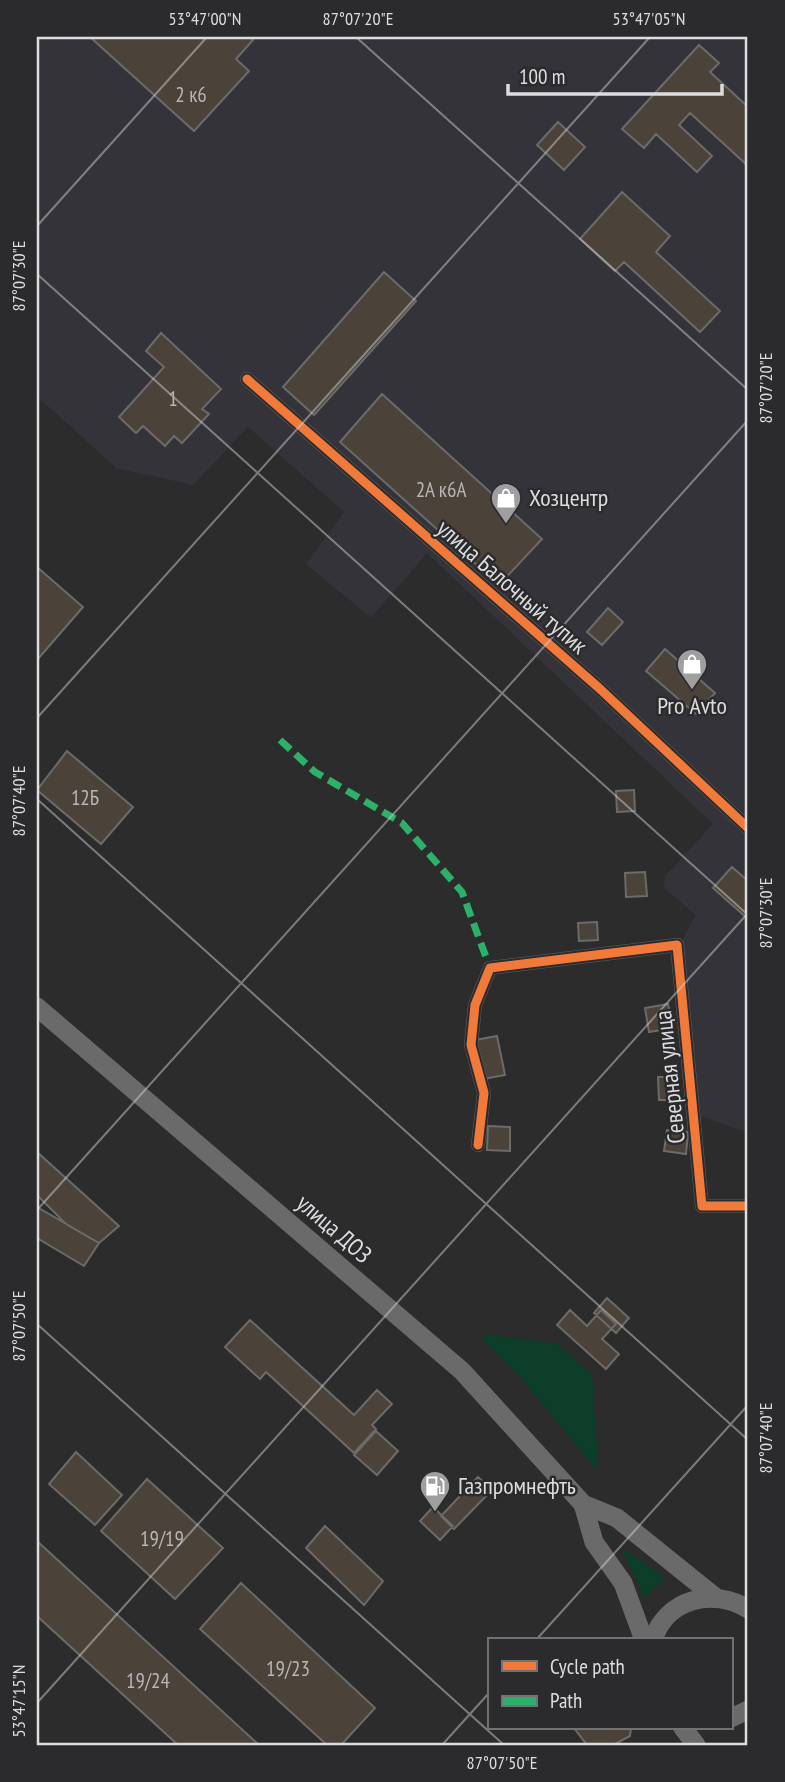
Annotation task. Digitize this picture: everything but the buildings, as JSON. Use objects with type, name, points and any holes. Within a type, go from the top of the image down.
[{"type":"main road","name":"улица ДОЗ","points":[[37,1007],[462,1371],[583,1504]]},
{"type":"main road","points":[[583,1504],[617,1518],[736,1600]]},
{"type":"main road","points":[[583,1504],[594,1542],[623,1583],[643,1638]]},
{"type":"main road","points":[[654,1638],[660,1625],[676,1609],[696,1599],[736,1600]]},
{"type":"main road","points":[[732,1718],[748,1710]]},
{"type":"main road","points":[[685,1730],[696,1745]]},
{"type":"street","name":"улица Балочный тупик","points":[[247,379],[598,688],[748,828]]},
{"type":"street","name":"Северная улица","points":[[478,1145],[484,1093],[471,1045],[475,1005],[490,968],[677,945],[702,1206],[748,1206]]},
{"type":"shaded area","points":[[37,37],[748,37],[748,1133],[701,1116],[680,944],[696,915],[664,888],[665,876],[713,824],[427,553],[371,618],[306,564],[344,512],[248,427],[193,485],[116,468],[37,396]]},
{"type":"green space","points":[[488,1334],[557,1344],[592,1375],[598,1463],[595,1468],[519,1376],[482,1339]]},
{"type":"green space","points":[[621,1547],[665,1578],[644,1598]]},
{"type":"marked path","points":[[280,740],[315,772],[402,823],[462,892],[490,968],[489,972]]},
{"type":"cycle path","points":[[247,379],[599,688],[748,828]]},
{"type":"cycle path","points":[[478,1145],[484,1093],[471,1045],[475,1005],[490,968],[677,945],[702,1206],[748,1206]]},
{"type":"place","name":"Хозцентр","points":[[506,525]]},
{"type":"place","name":"Pro Аvto","points":[[692,691]]},
{"type":"place","name":"Газпромнефть","points":[[435,1513]]}]
